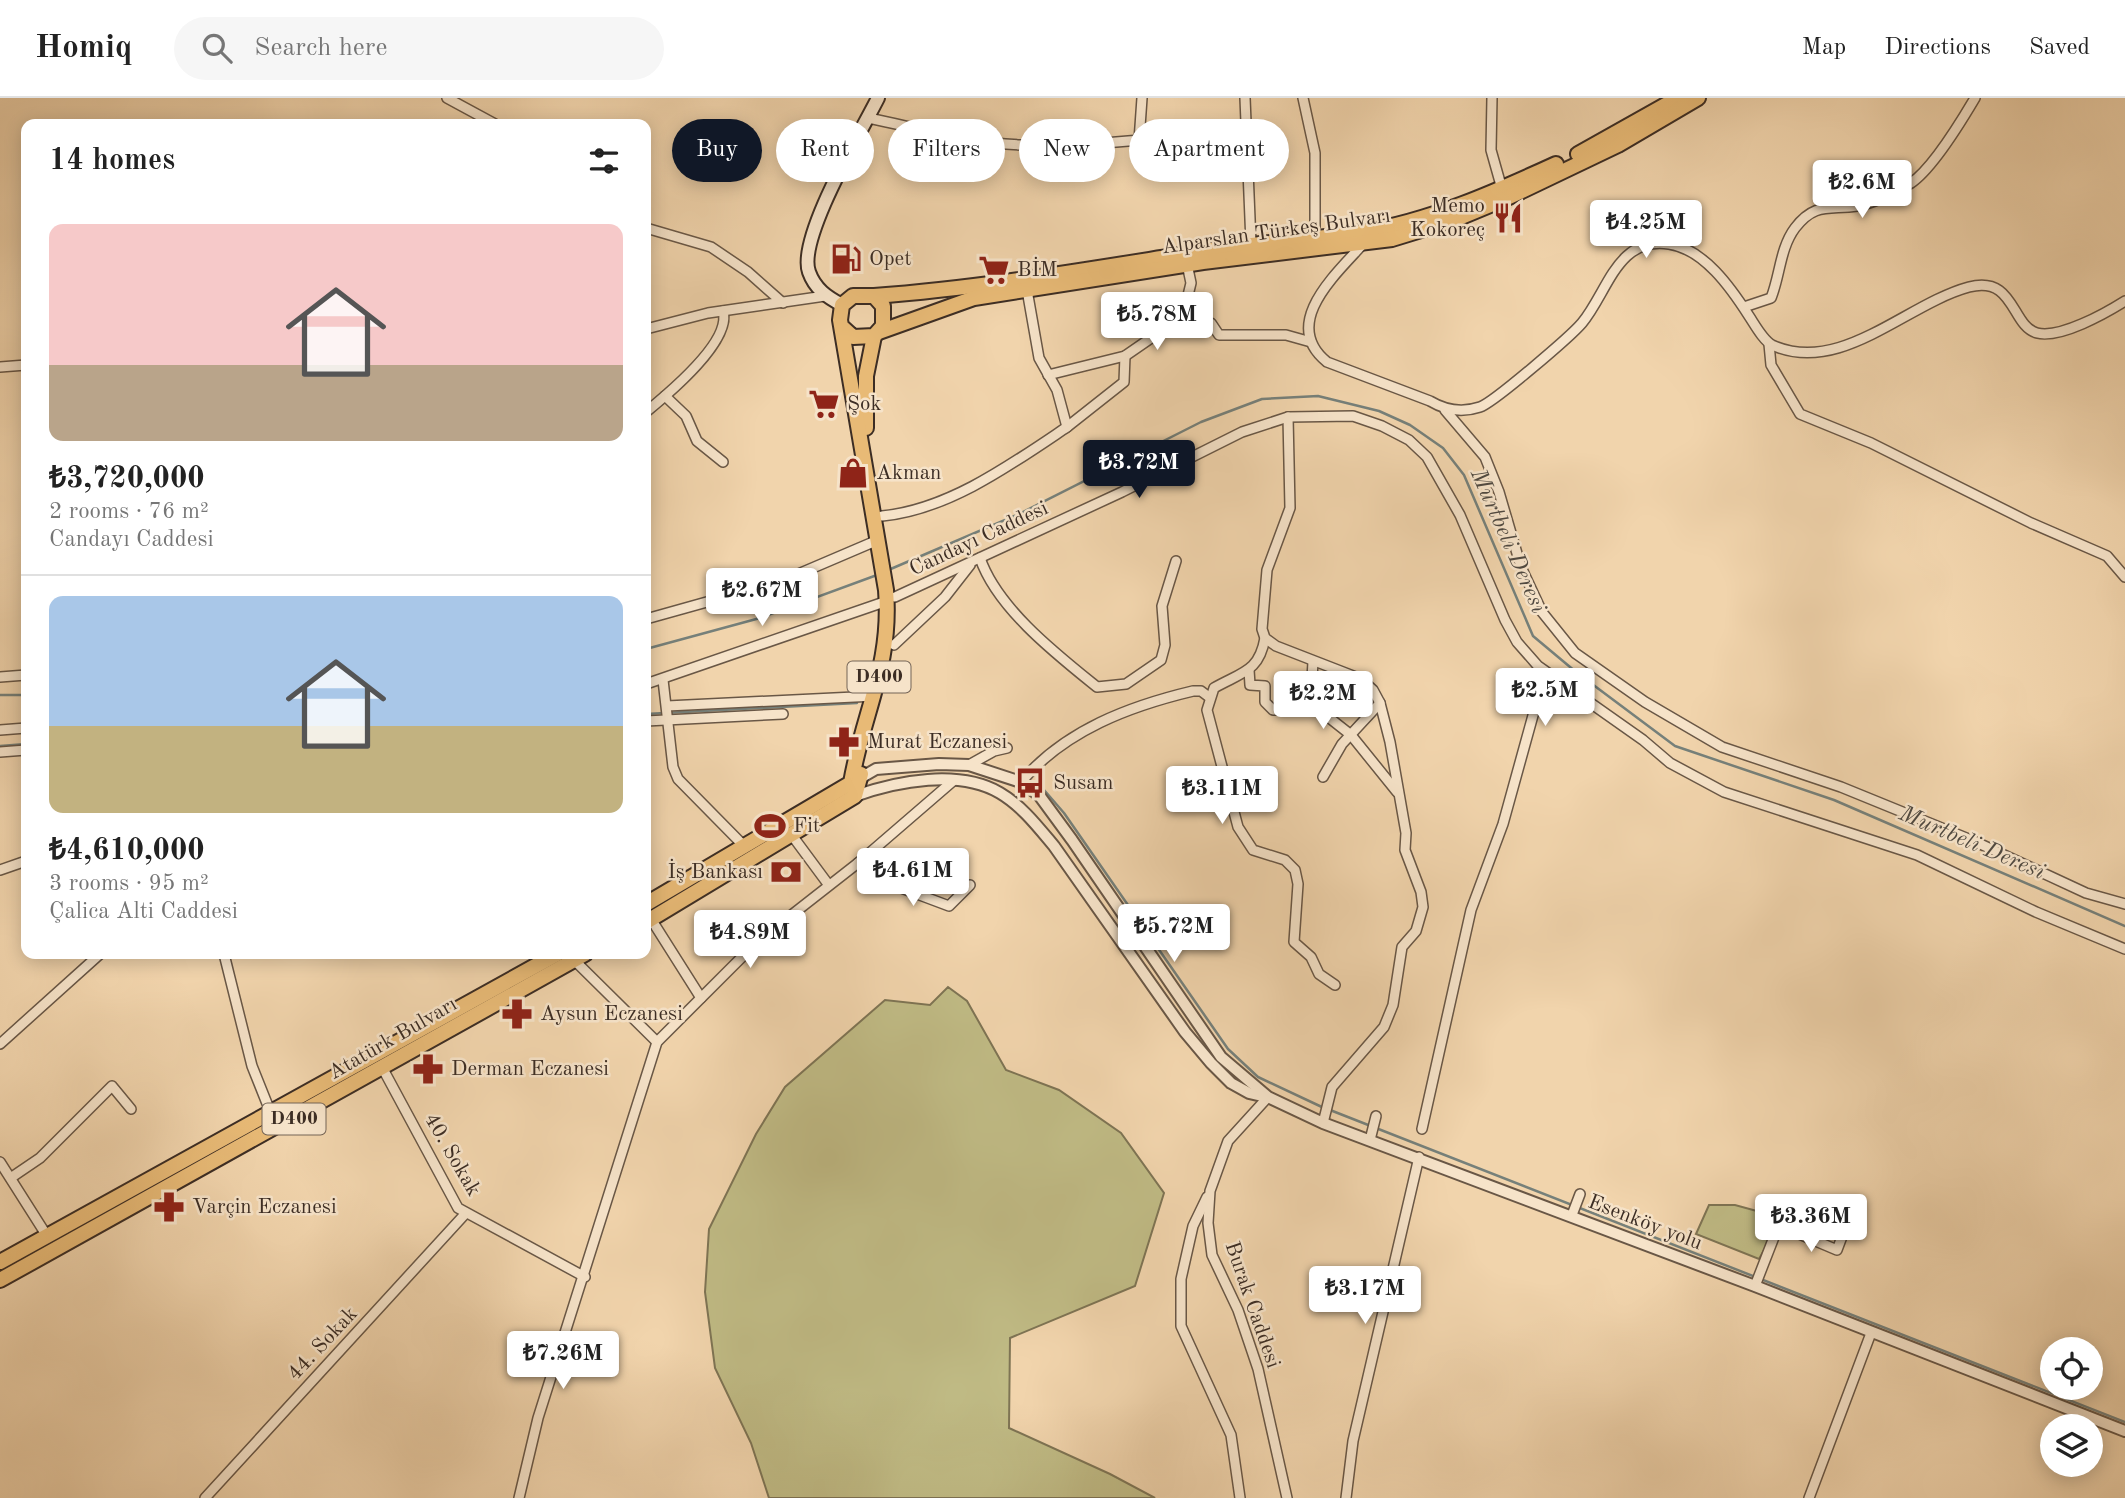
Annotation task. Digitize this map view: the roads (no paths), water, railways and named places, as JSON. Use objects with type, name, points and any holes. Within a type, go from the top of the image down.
[{"type":"main road","points":[[874,296],[860,293],[842,305],[825,296],[808,270],[813,229],[878,98]]},
{"type":"main road","name":"Alparslan Türkeş Bulvarı","points":[[874,296],[974,287],[1251,243],[1394,225],[1502,189],[1578,154],[1678,98]]},
{"type":"main road","name":"Alparslan Türkeş Bulvarı","points":[[876,334],[895,324],[974,298],[1187,264],[1392,239],[1454,220],[1507,198],[1618,145],[1698,98]]},
{"type":"main road","name":"D400","points":[[874,296],[885,313],[876,334],[866,376],[864,415],[882,516],[881,538]]},
{"type":"main road","name":"D400","points":[[842,305],[845,358],[881,538],[890,594],[894,645],[855,785]]},
{"type":"main road","points":[[842,327],[853,337],[876,334]]},
{"type":"main road","name":"D400","points":[[855,785],[854,762],[885,657],[890,594]]},
{"type":"main road","points":[[651,918],[791,834],[855,785]]},
{"type":"main road","points":[[651,901],[855,785],[872,790]]},
{"type":"main road","name":"Atatürk Bulvarı","points":[[0,1262],[548,959]]},
{"type":"main road","name":"Atatürk Bulvarı","points":[[0,1280],[383,1069],[571,959]]},
{"type":"street","points":[[447,98],[486,119]]},
{"type":"street","points":[[1141,119],[1142,98]]},
{"type":"street","points":[[1245,98],[1246,119]]},
{"type":"street","points":[[1303,98],[1315,153],[1315,236]]},
{"type":"street","points":[[1492,98],[1491,150],[1502,189]]},
{"type":"street","points":[[1744,307],[1770,298],[1779,277],[1785,247],[1795,228],[1812,212],[1826,206],[1857,205],[1913,181],[1961,123],[1975,98]]},
{"type":"street","points":[[868,118],[1020,145],[1129,141]]},
{"type":"street","points":[[1249,182],[1251,243]]},
{"type":"street","points":[[651,229],[711,247],[748,272],[783,303]]},
{"type":"street","points":[[1363,244],[1326,285],[1314,306],[1308,326],[1315,352],[1327,362],[1430,401],[1445,411],[1485,457],[1506,513],[1521,566],[1542,612],[1575,653],[1645,702],[1722,747],[1918,818],[2086,893],[2125,904]]},
{"type":"street","points":[[1445,411],[1481,407],[1580,325],[1619,262],[1640,245],[1669,244],[1693,253],[1714,272],[1744,307],[1769,344],[1770,365],[1800,414],[1847,432],[2031,523],[2107,556],[2125,577]]},
{"type":"street","points":[[1048,374],[1125,356],[1183,316],[1191,283],[1187,264]]},
{"type":"street","points":[[1769,344],[1793,351],[1819,353],[1848,344],[1941,297],[1971,286],[1987,286],[2004,293],[2016,308],[2021,321],[2035,333],[2049,334],[2069,329],[2125,301]]},
{"type":"street","points":[[1027,290],[1039,358],[1057,390],[1067,427]]},
{"type":"street","points":[[651,328],[723,311],[825,296]]},
{"type":"street","points":[[651,408],[687,376],[721,333],[723,311]]},
{"type":"street","points":[[1183,316],[1211,323],[1219,335],[1286,335],[1311,342]]},
{"type":"street","points":[[882,516],[908,513],[997,473],[1067,427],[1124,382],[1125,356]]},
{"type":"street","points":[[0,367],[21,365]]},
{"type":"street","points":[[665,396],[686,416],[697,441],[723,463]]},
{"type":"street","name":"Candayı Caddesi","points":[[651,683],[980,558],[1122,492],[1218,442],[1262,424],[1289,417],[1353,416],[1391,430],[1409,440],[1427,457],[1460,515],[1517,642],[1545,672],[1643,740],[1670,763],[1724,792],[1917,855],[2036,912],[2125,949]]},
{"type":"street","points":[[1289,417],[1290,508],[1266,570],[1261,616],[1265,638],[1262,658],[1249,670],[1214,688],[1207,710],[1238,827],[1253,850],[1285,860],[1295,870],[1298,884],[1294,942],[1311,957],[1319,974],[1335,985]]},
{"type":"street","points":[[651,618],[782,581],[881,538]]},
{"type":"street","points":[[894,645],[945,597],[967,568],[980,558],[996,592],[1054,652],[1097,687],[1126,684],[1161,660],[1166,624],[1162,606],[1176,561]]},
{"type":"street","points":[[1265,638],[1276,646],[1313,662],[1361,679],[1380,703],[1406,833],[1405,850],[1421,892],[1423,907],[1416,931],[1402,947],[1393,1005],[1384,1027],[1332,1087],[1326,1114]]},
{"type":"street","points":[[1313,662],[1311,694],[1316,702],[1313,705]]},
{"type":"street","points":[[1249,670],[1250,685],[1265,686],[1265,702],[1273,710],[1294,710],[1313,705]]},
{"type":"street","points":[[1422,1129],[1471,910],[1503,824],[1545,672]]},
{"type":"street","points":[[0,677],[21,675]]},
{"type":"street","points":[[663,680],[673,767],[678,779],[744,846]]},
{"type":"street","points":[[1021,782],[1047,756],[1109,716],[1193,691],[1201,691],[1209,697]]},
{"type":"street","points":[[651,719],[668,713],[874,696]]},
{"type":"street","points":[[1323,777],[1351,735],[1380,703]]},
{"type":"street","points":[[1313,705],[1351,735],[1398,793]]},
{"type":"street","points":[[668,713],[783,714]]},
{"type":"street","points":[[0,730],[21,728]]},
{"type":"street","points":[[969,765],[1007,748]]},
{"type":"street","points":[[0,752],[21,750]]},
{"type":"street","points":[[855,785],[876,769],[896,766],[969,765],[1021,782],[1039,795],[1221,1058],[1268,1097]]},
{"type":"street","points":[[872,790],[923,781],[953,781],[998,792],[1031,817],[1211,1063],[1240,1088],[1268,1097]]},
{"type":"street","points":[[519,1498],[538,1418],[585,1277],[657,1042],[757,942],[858,863],[953,781]]},
{"type":"street","points":[[791,834],[828,884]]},
{"type":"street","points":[[0,870],[21,863]]},
{"type":"street","points":[[858,863],[869,876],[949,906],[970,886]]},
{"type":"street","points":[[651,924],[701,998]]},
{"type":"street","points":[[0,1044],[94,959]]},
{"type":"street","points":[[225,959],[252,1066],[277,1128]]},
{"type":"street","points":[[579,959],[657,1042]]},
{"type":"street","name":"40. Sokak","points":[[383,1069],[458,1208],[585,1277]]},
{"type":"street","points":[[12,1177],[40,1158],[112,1086],[131,1109]]},
{"type":"street","name":"Esenköy yolu","points":[[1268,1097],[1373,1128],[1419,1157],[1575,1206],[1757,1281],[1871,1333],[2125,1431]]},
{"type":"street","name":"Burak Caddesi","points":[[1268,1097],[1228,1141],[1210,1191],[1208,1223],[1212,1255],[1238,1310],[1258,1369],[1287,1498]]},
{"type":"street","points":[[1346,1498],[1353,1441],[1419,1157]]},
{"type":"street","points":[[1,1165],[12,1177],[47,1236]]},
{"type":"street","points":[[1210,1191],[1193,1226],[1181,1279],[1181,1326],[1231,1435],[1240,1498]]},
{"type":"street","name":"44. Sokak","points":[[205,1498],[466,1213]]},
{"type":"street","points":[[1757,1281],[1772,1251],[1776,1232],[1784,1228],[1807,1235],[1837,1250],[1843,1234]]},
{"type":"street","points":[[1809,1498],[1871,1333]]},
{"type":"waterway","name":"Murtbeli Deresi","points":[[886,571],[1019,514],[1201,422],[1262,399],[1318,396],[1379,411],[1410,425],[1443,448],[1464,475],[1533,636],[1576,672],[1675,746],[1834,800],[2125,926]]},
{"type":"waterway","name":"Murtbeli Deresi","points":[[651,648],[760,618],[877,575]]},
{"type":"waterway","name":"Murtbeli Deresi","points":[[0,695],[21,695]]},
{"type":"waterway","points":[[651,714],[857,703]]},
{"type":"waterway","points":[[0,746],[21,744]]},
{"type":"waterway","points":[[1038,783],[1064,813],[1228,1049],[1258,1077],[1324,1108]]},
{"type":"waterway","points":[[1330,1110],[2125,1422]]},
{"type":"place","name":"Memo Kokoreç","points":[[1508,218]]},
{"type":"place","name":"Opet","points":[[846,259]]},
{"type":"place","name":"BİM","points":[[994,270]]},
{"type":"place","name":"Şok","points":[[824,404]]},
{"type":"place","name":"Akman","points":[[853,473]]},
{"type":"place","name":"Murat Eczanesi","points":[[844,742]]},
{"type":"place","name":"Susam","points":[[1030,783]]},
{"type":"place","name":"Fit","points":[[770,826]]},
{"type":"place","name":"İş Bankası","points":[[786,872]]},
{"type":"place","name":"Aysun Eczanesi","points":[[517,1014]]},
{"type":"place","name":"Derman Eczanesi","points":[[428,1069]]},
{"type":"place","name":"Varçin Eczanesi","points":[[169,1207]]}]
